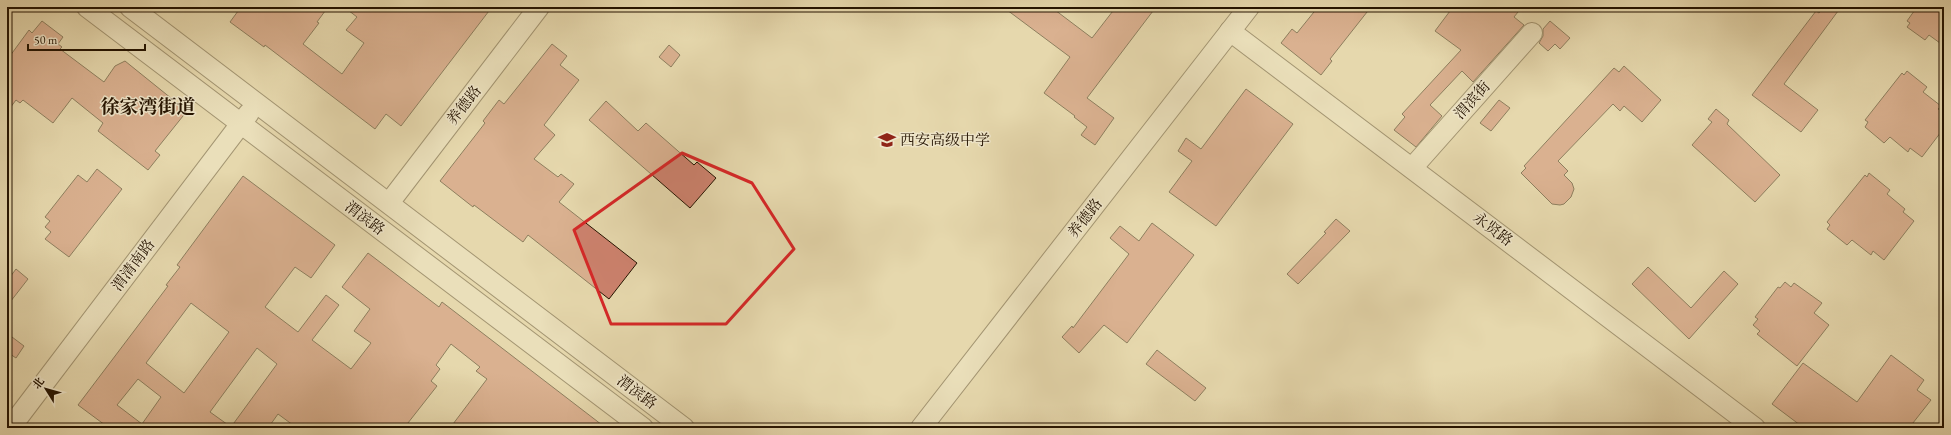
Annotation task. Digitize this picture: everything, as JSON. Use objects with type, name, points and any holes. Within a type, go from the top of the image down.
[{"type":"street","name":"渭滨路","points":[[87,7],[643,428]]},
{"type":"street","name":"渭滨路","points":[[130,7],[684,428]]},
{"type":"street","name":"养德路","points":[[389,203],[539,7]]},
{"type":"street","name":"养德路","points":[[921,428],[1249,7]]},
{"type":"street","name":"永贤路","points":[[1230,31],[1756,428]]},
{"type":"street","name":"渭滨街","points":[[1412,168],[1532,32]]},
{"type":"street","name":"渭清南路","points":[[10,428],[257,103]]},
{"type":"highlighted area","points":[[682,153],[752,183],[794,249],[726,324],[611,324],[574,230]]},
{"type":"building","points":[[241,7],[328,7],[317,22],[319,23],[303,44],[342,74],[364,43],[346,30],[357,17],[344,7],[492,7],[401,126],[386,114],[375,129],[265,45],[264,47],[230,22]]},
{"type":"building","points":[[1003,7],[1051,7],[1092,38],[1116,7],[1156,7],[1087,98],[1114,118],[1095,145],[1081,135],[1087,127],[1044,93],[1070,57]]},
{"type":"building","points":[[1318,7],[1371,7],[1330,59],[1332,61],[1321,75],[1281,43],[1292,29],[1297,33]]},
{"type":"building","points":[[1453,7],[1522,7],[1514,17],[1524,25],[1473,82],[1462,71],[1430,105],[1442,116],[1416,147],[1394,130],[1405,117],[1402,114],[1461,50],[1435,31]]},
{"type":"building","points":[[1824,7],[1841,7],[1784,84],[1818,110],[1801,132],[1752,95],[1816,11],[1819,13]]},
{"type":"building","points":[[1917,7],[1944,7],[1944,46],[1929,35],[1925,40],[1907,27],[1910,23],[1907,21]]},
{"type":"building","points":[[42,21],[63,37],[58,44],[62,47],[60,49],[104,82],[115,66],[125,61],[187,111],[155,151],[160,155],[148,170],[98,131],[103,123],[72,98],[53,123],[23,100],[20,103],[16,100],[7,112],[7,60],[29,30],[32,33]]},
{"type":"building","points":[[1550,21],[1570,38],[1560,49],[1555,44],[1548,51],[1539,43],[1543,36],[1543,29]]},
{"type":"building","points":[[552,44],[567,56],[560,65],[579,80],[544,125],[555,135],[534,159],[558,177],[561,174],[574,184],[559,202],[637,263],[609,299],[528,235],[523,242],[474,205],[473,207],[440,181],[485,123],[483,121],[499,100],[504,104]]},
{"type":"building","points":[[669,45],[680,55],[671,67],[659,57]]},
{"type":"building","points":[[1624,66],[1661,100],[1642,122],[1624,106],[1620,111],[1613,104],[1558,161],[1568,171],[1564,175],[1572,183],[1574,189],[1571,197],[1564,204],[1552,204],[1521,173],[1526,168],[1524,166],[1614,68],[1619,72]]},
{"type":"building","points":[[1907,71],[1927,87],[1923,92],[1941,106],[1938,109],[1944,114],[1944,128],[1922,157],[1910,148],[1908,152],[1890,137],[1884,143],[1865,127],[1868,122],[1865,120],[1902,73],[1904,75]]},
{"type":"building","points":[[1246,89],[1293,124],[1216,226],[1169,192],[1192,161],[1178,151],[1186,138],[1201,149]]},
{"type":"building","points":[[1499,100],[1510,108],[1491,131],[1480,123]]},
{"type":"building","points":[[606,101],[638,131],[646,123],[694,165],[697,162],[716,178],[690,208],[589,120]]},
{"type":"building","points":[[1716,109],[1729,120],[1727,124],[1780,175],[1755,202],[1692,145],[1712,122],[1708,119]]},
{"type":"building","points":[[97,169],[122,189],[69,257],[45,239],[51,232],[45,227],[50,221],[45,217],[78,175],[87,182]]},
{"type":"building","points":[[1869,173],[1890,190],[1887,194],[1905,209],[1903,212],[1914,221],[1884,260],[1873,251],[1871,255],[1852,240],[1847,245],[1827,229],[1830,225],[1827,222],[1865,175],[1867,177]]},
{"type":"building","points":[[243,176],[335,245],[311,278],[295,267],[265,307],[298,332],[326,295],[339,305],[312,340],[351,369],[371,343],[354,331],[370,309],[342,287],[368,253],[439,307],[442,302],[606,428],[450,428],[487,379],[476,371],[480,367],[451,344],[436,365],[440,369],[431,381],[437,386],[404,428],[297,428],[278,414],[268,428],[109,428],[78,405],[168,286],[166,285],[180,267],[177,265]],"holes":[[[191,303],[229,332],[184,393],[146,363]],[[257,348],[277,364],[231,427],[210,412]],[[138,379],[161,397],[142,424],[117,405]]]},
{"type":"building","points":[[1336,219],[1350,231],[1298,284],[1287,274],[1326,233],[1324,232]]},
{"type":"building","points":[[1152,223],[1194,255],[1127,343],[1104,325],[1079,353],[1062,337],[1072,326],[1073,328],[1129,254],[1110,238],[1120,226],[1139,241]]},
{"type":"building","points":[[1648,267],[1691,308],[1724,271],[1738,284],[1689,339],[1632,284]]},
{"type":"building","points":[[16,269],[28,279],[7,306],[7,281]]},
{"type":"building","points":[[1785,282],[1791,287],[1794,283],[1822,303],[1814,313],[1829,325],[1797,366],[1757,334],[1760,331],[1753,325],[1758,319],[1755,317],[1778,287],[1780,288]]},
{"type":"building","points":[[12,337],[24,346],[16,358],[7,352],[7,344]]},
{"type":"building","points":[[1157,350],[1206,388],[1195,401],[1146,364]]},
{"type":"building","points":[[1891,355],[1924,380],[1917,390],[1931,400],[1909,428],[1804,428],[1772,404],[1803,363],[1857,402]]},
{"type":"place","name":"西安高级中学","points":[[887,140]]},
{"type":"district","name":"徐家湾街道","points":[[148,106]]}]
